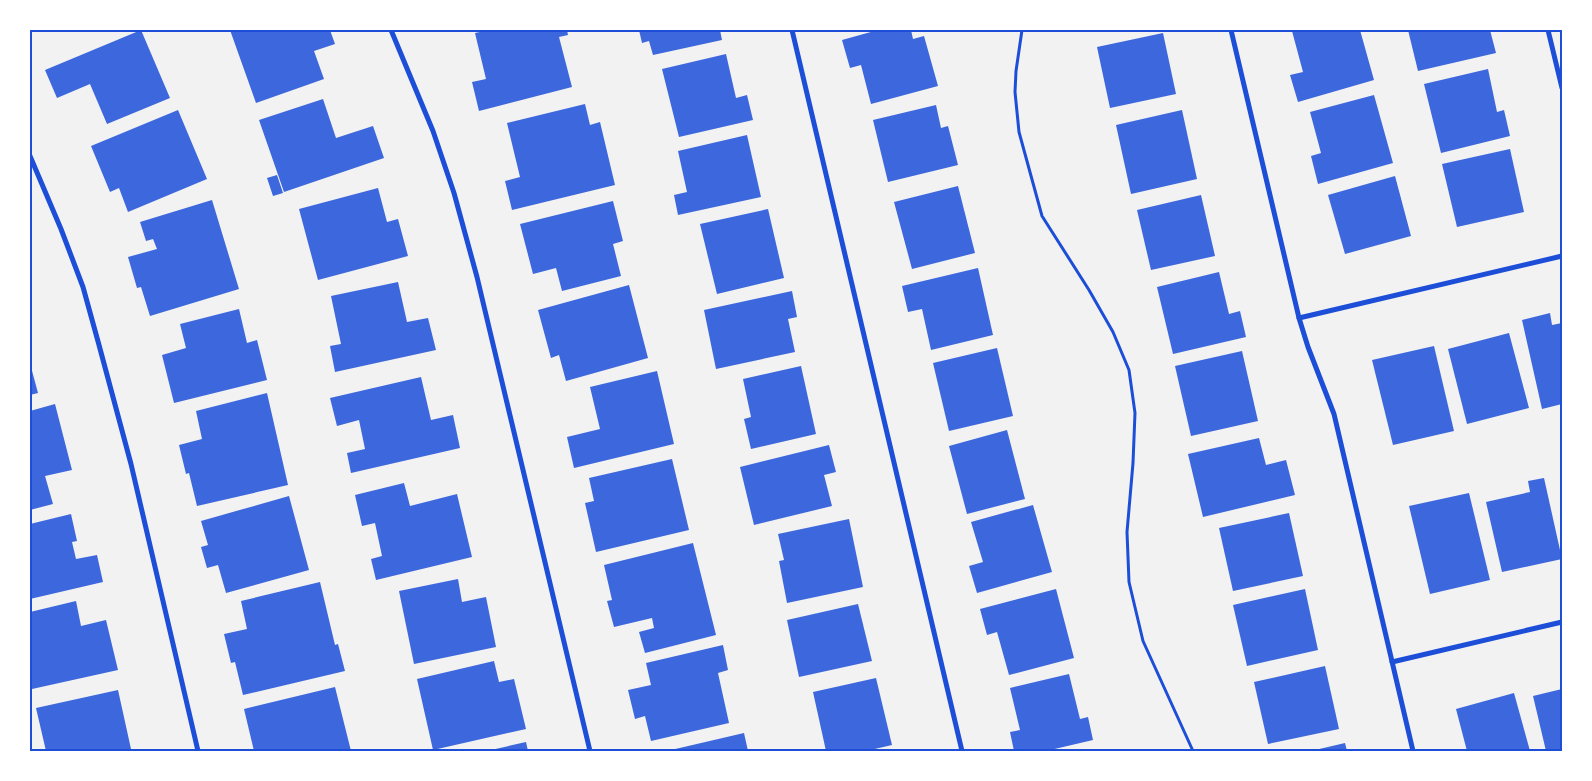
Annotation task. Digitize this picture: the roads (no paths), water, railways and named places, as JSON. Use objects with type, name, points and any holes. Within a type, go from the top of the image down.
[{"type":"street","points":[[391,30],[433,131],[454,193],[478,277],[590,751]]},
{"type":"street","points":[[792,30],[962,751]]},
{"type":"street","points":[[1231,30],[1299,318],[1308,348],[1334,414],[1414,751]]},
{"type":"street","points":[[1548,30],[1562,88]]},
{"type":"street","points":[[30,156],[83,287],[131,464],[198,751]]},
{"type":"street","points":[[1299,318],[1562,256]]},
{"type":"street","points":[[1392,662],[1562,622]]}]
